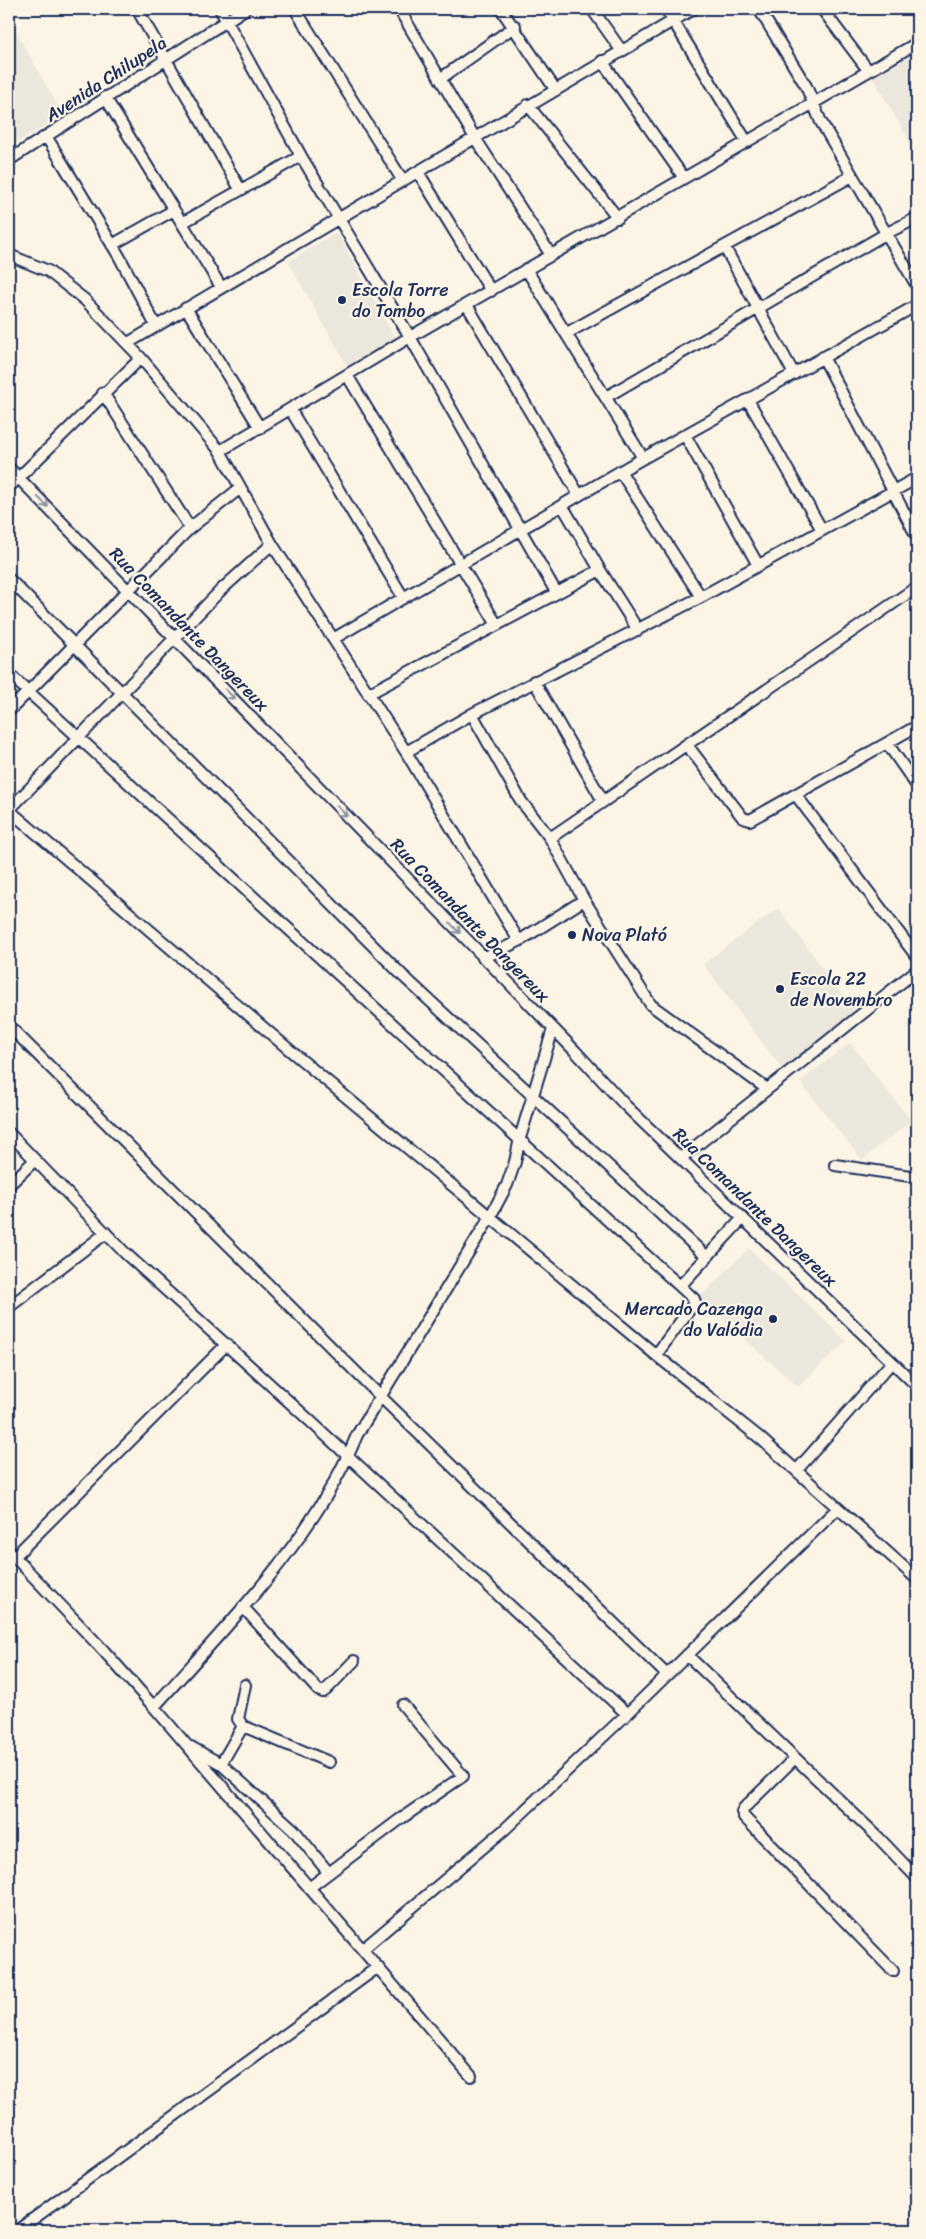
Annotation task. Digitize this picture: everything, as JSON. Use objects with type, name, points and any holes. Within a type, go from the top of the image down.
[{"type":"street","points":[[137,9],[167,58],[240,189]]},
{"type":"street","points":[[220,9],[301,156],[410,337],[556,592]]},
{"type":"street","name":"Avenida Chilupela","points":[[9,160],[245,9]]},
{"type":"street","points":[[294,9],[403,181]]},
{"type":"street","points":[[399,9],[475,138],[551,255]]},
{"type":"street","points":[[501,9],[555,89]]},
{"type":"street","points":[[592,9],[621,50]]},
{"type":"street","points":[[666,9],[747,142]]},
{"type":"street","points":[[128,343],[221,287],[339,220],[528,104],[693,9]]},
{"type":"street","points":[[759,9],[806,86],[821,122],[917,286]]},
{"type":"street","points":[[822,9],[868,70]]},
{"type":"street","points":[[440,79],[514,26]]},
{"type":"street","points":[[220,451],[410,337],[492,291],[526,269],[618,218],[917,43]]},
{"type":"street","points":[[602,61],[684,178]]},
{"type":"street","points":[[105,97],[221,287]]},
{"type":"street","points":[[528,104],[618,218]]},
{"type":"street","points":[[46,136],[112,245],[156,326]]},
{"type":"street","points":[[182,223],[301,156]]},
{"type":"street","points":[[418,172],[492,291]]},
{"type":"street","points":[[567,333],[725,248],[852,176]]},
{"type":"street","points":[[112,245],[174,210]]},
{"type":"street","points":[[606,397],[917,218]]},
{"type":"street","points":[[725,248],[794,374]]},
{"type":"street","points":[[9,255],[48,271],[85,300],[128,343],[220,451],[239,489],[272,544],[406,752],[519,941]]},
{"type":"street","points":[[526,269],[643,458]]},
{"type":"street","points":[[466,305],[579,495]]},
{"type":"street","points":[[333,639],[520,528],[917,306]]},
{"type":"street","points":[[186,308],[260,428]]},
{"type":"street","points":[[823,357],[917,537]]},
{"type":"street","points":[[9,487],[103,393],[141,358]]},
{"type":"street","points":[[347,375],[497,625]]},
{"type":"street","points":[[103,393],[190,528]]},
{"type":"street","points":[[748,400],[822,530]]},
{"type":"street","points":[[290,409],[403,597]]},
{"type":"street","points":[[685,435],[758,565]]},
{"type":"street","name":"Rua Comandante Dangereux","points":[[9,468],[130,590],[624,1105],[917,1386]]},
{"type":"street","points":[[620,471],[701,596]]},
{"type":"street","points":[[406,752],[472,714],[638,630],[917,478]]},
{"type":"street","points":[[9,711],[190,528],[239,489]]},
{"type":"street","points":[[562,505],[638,630]]},
{"type":"street","points":[[272,544],[221,590],[9,810],[292,1052],[797,1470],[917,1579]]},
{"type":"street","points":[[368,694],[600,570]]},
{"type":"street","points":[[9,579],[402,975],[707,1257]]},
{"type":"street","points":[[550,838],[917,587]]},
{"type":"street","points":[[9,674],[520,1138],[680,1286],[695,1302],[656,1355]]},
{"type":"street","points":[[534,681],[603,802]]},
{"type":"street","points":[[472,714],[521,801],[550,838],[584,900],[651,1005],[767,1088]]},
{"type":"street","points":[[687,744],[743,818],[750,820],[917,726]]},
{"type":"street","points":[[887,743],[917,786]]},
{"type":"street","points":[[796,795],[917,957]]},
{"type":"street","points":[[483,958],[519,941],[584,900]]},
{"type":"street","points":[[681,1158],[917,970]]},
{"type":"street","points":[[9,1026],[381,1397],[667,1675]]},
{"type":"street","points":[[154,1707],[243,1608],[311,1520],[348,1456],[357,1435],[490,1217],[507,1185],[515,1162],[532,1094],[552,1029]]},
{"type":"street","points":[[9,1133],[126,1253],[627,1714]]},
{"type":"street","points":[[9,1185],[35,1160]]},
{"type":"street","points":[[835,1165],[917,1177]]},
{"type":"street","points":[[680,1286],[743,1218]]},
{"type":"street","points":[[9,1308],[106,1233]]},
{"type":"street","points":[[227,1344],[11,1554],[104,1651],[154,1707],[471,2076]]},
{"type":"street","points":[[797,1470],[892,1362]]},
{"type":"street","points":[[363,1949],[504,1830],[627,1714],[838,1508]]},
{"type":"street","points":[[243,1608],[318,1690],[323,1692],[326,1690],[354,1661]]},
{"type":"street","points":[[687,1655],[738,1701],[878,1837],[917,1878]]},
{"type":"street","points":[[245,1686],[238,1719],[243,1726],[329,1762]]},
{"type":"street","points":[[310,1888],[328,1872],[463,1776],[403,1705]]},
{"type":"street","points":[[221,1764],[243,1726]]},
{"type":"street","points":[[186,1745],[221,1764],[294,1830],[328,1872]]},
{"type":"street","points":[[795,1758],[742,1812],[893,1971]]},
{"type":"street","points":[[18,2230],[378,1967]]},
{"type":"shaded area","points":[[9,19],[63,115],[9,147]]},
{"type":"shaded area","points":[[917,52],[917,155],[872,76]]},
{"type":"shaded area","name":"Escola Torre do Tombo","points":[[337,232],[395,338],[347,365],[288,262]]},
{"type":"shaded area","name":"Escola 22 de Novembro","points":[[778,908],[856,1013],[783,1070],[703,964]]},
{"type":"shaded area","points":[[850,1043],[911,1121],[862,1160],[800,1082]]},
{"type":"shaded area","name":"Mercado Cazenga do Valódia","points":[[749,1248],[846,1341],[798,1387],[699,1298]]},
{"type":"place","name":"Escola Torre do Tombo","points":[[342,300]]},
{"type":"place","name":"Nova Plató","points":[[572,935]]},
{"type":"place","name":"Escola 22 de Novembro","points":[[780,989]]},
{"type":"place","name":"Mercado Cazenga do Valódia","points":[[773,1319]]}]
